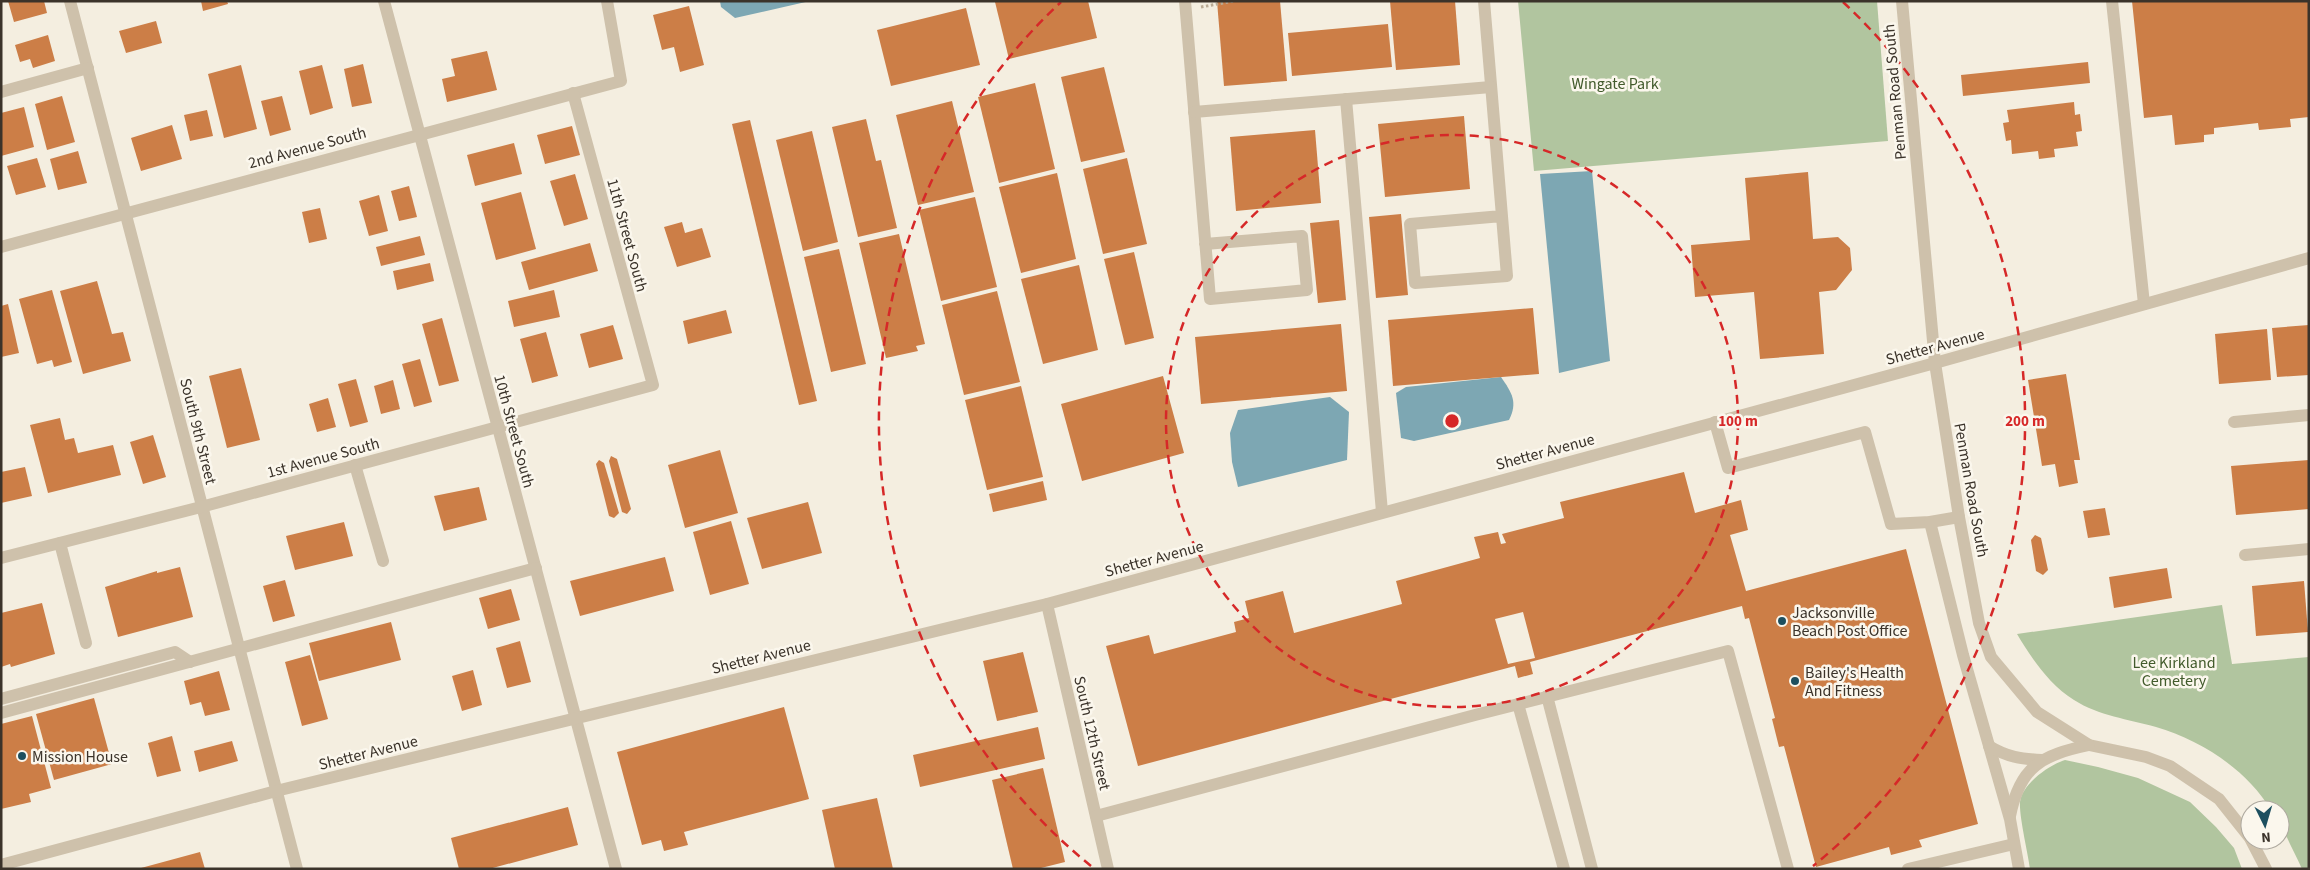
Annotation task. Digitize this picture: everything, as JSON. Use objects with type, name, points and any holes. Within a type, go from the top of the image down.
[{"type":"street","name":"South 9th Street","points":[[70,1],[238,650],[297,869]]},
{"type":"street","name":"10th Street South","points":[[384,1],[616,869]]},
{"type":"street","name":"2nd Avenue South","points":[[1,247],[621,81],[607,1]]},
{"type":"street","points":[[1484,1],[1491,87],[1502,216],[1507,276],[1415,283],[1410,224],[1502,216]]},
{"type":"street","name":"Penman Road South","points":[[1902,1],[1935,363],[1979,623],[1991,657],[2036,712],[2089,745],[2146,757],[2170,766],[2220,799],[2240,825]]},
{"type":"street","points":[[2112,1],[2144,304]]},
{"type":"street","points":[[1185,5],[1205,244],[1210,299],[1307,290],[1302,236],[1205,244]]},
{"type":"street","points":[[1,92],[88,68]]},
{"type":"street","points":[[1194,112],[1491,87]]},
{"type":"street","name":"11th Street South","points":[[572,94],[653,385]]},
{"type":"street","points":[[1346,99],[1382,512]]},
{"type":"street","name":"Shetter Avenue","points":[[1,865],[276,791],[1047,604],[1935,363],[2309,258]]},
{"type":"street","name":"1st Avenue South","points":[[1,558],[201,507],[653,385]]},
{"type":"street","points":[[2234,422],[2309,415]]},
{"type":"street","points":[[1715,422],[1728,468],[1865,432],[1891,524],[1930,522],[1960,517]]},
{"type":"street","points":[[355,465],[383,561]]},
{"type":"street","points":[[1930,522],[2010,819],[2019,869]]},
{"type":"street","points":[[60,543],[86,643]]},
{"type":"street","points":[[2245,555],[2309,549]]},
{"type":"street","points":[[1,713],[536,568]]},
{"type":"street","name":"South 12th Street","points":[[1047,604],[1108,869]]},
{"type":"street","points":[[1096,816],[1547,696],[1728,651],[1788,869]]},
{"type":"street","points":[[1,699],[175,652],[190,662]]},
{"type":"street","points":[[1547,696],[1592,869]]},
{"type":"street","points":[[1518,704],[1564,869]]},
{"type":"street","points":[[2010,819],[2015,794],[2025,777],[2042,760],[2067,750],[2089,745]]},
{"type":"street","points":[[1990,746],[2004,755],[2016,759],[2042,760]]},
{"type":"street","points":[[1908,869],[2014,844]]},
{"type":"street","name":"Penman Road South","points":[[2256,850],[2266,869]]},
{"type":"path","points":[[1185,5],[1234,1]]},
{"type":"green space","name":"Wingate Park","points":[[1518,1],[1877,1],[1888,141],[1534,171]]},
{"type":"green space","name":"Lee Kirkland Cemetery","points":[[2222,605],[2232,664],[2309,657],[2309,869],[2302,869],[2290,843],[2290,800],[2264,800],[2236,770],[2206,748],[2190,740],[2156,727],[2093,710],[2074,700],[2049,679],[2017,634]]},
{"type":"green space","points":[[2065,760],[2138,778],[2190,802],[2216,827],[2234,848],[2242,869],[2030,869],[2021,816],[2020,802],[2022,795],[2037,776]]},
{"type":"water","points":[[720,1],[810,1],[735,18],[721,7]]},
{"type":"water","points":[[1592,171],[1610,361],[1559,373],[1540,174]]},
{"type":"water","points":[[1501,377],[1508,388],[1513,403],[1512,414],[1509,420],[1414,441],[1401,438],[1396,393],[1406,387]]},
{"type":"water","points":[[1330,397],[1349,412],[1347,460],[1238,487],[1232,462],[1230,433],[1238,410]]},
{"type":"building","points":[[8,1],[44,1],[47,13],[14,22]]},
{"type":"building","points":[[201,1],[227,1],[228,4],[203,11]]},
{"type":"building","points":[[1088,1],[1097,38],[1009,59],[995,2]]},
{"type":"building","points":[[1217,1],[1280,1],[1287,81],[1224,86]]},
{"type":"building","points":[[1390,1],[1455,1],[1460,65],[1396,70]]},
{"type":"building","points":[[2132,1],[2309,1],[2309,117],[2290,119],[2291,127],[2259,130],[2258,123],[2214,128],[2214,134],[2204,135],[2204,142],[2175,145],[2172,115],[2144,118]]},
{"type":"building","points":[[689,6],[704,65],[680,72],[674,47],[662,50],[653,15]]},
{"type":"building","points":[[966,8],[980,65],[891,86],[877,30]]},
{"type":"building","points":[[156,21],[162,43],[126,53],[119,31]]},
{"type":"building","points":[[1388,24],[1392,67],[1292,76],[1288,33]]},
{"type":"building","points":[[48,35],[55,61],[33,68],[30,59],[20,62],[15,45]]},
{"type":"building","points":[[487,51],[497,90],[447,102],[442,79],[455,76],[451,59]]},
{"type":"building","points":[[2088,62],[2090,83],[1963,96],[1961,75]]},
{"type":"building","points":[[363,64],[372,103],[352,107],[344,69]]},
{"type":"building","points":[[241,65],[257,129],[224,138],[208,74]]},
{"type":"building","points":[[322,65],[333,108],[310,115],[299,71]]},
{"type":"building","points":[[1104,67],[1125,152],[1081,162],[1061,77]]},
{"type":"building","points":[[1035,83],[1055,169],[999,183],[978,97]]},
{"type":"building","points":[[62,96],[75,142],[47,150],[35,104]]},
{"type":"building","points":[[282,96],[291,130],[270,136],[261,101]]},
{"type":"building","points":[[952,101],[974,192],[918,205],[896,115]]},
{"type":"building","points":[[2074,102],[2075,115],[2080,114],[2082,131],[2076,132],[2078,146],[2054,149],[2055,157],[2039,159],[2038,151],[2012,154],[2011,140],[2006,141],[2003,123],[2009,122],[2007,110]]},
{"type":"building","points":[[24,107],[34,147],[1,156],[1,113]]},
{"type":"building","points":[[207,110],[213,136],[190,141],[184,115]]},
{"type":"building","points":[[1464,116],[1470,189],[1385,197],[1378,124]]},
{"type":"building","points":[[866,119],[876,161],[881,160],[897,228],[858,237],[832,127]]},
{"type":"building","points":[[750,120],[817,401],[799,405],[732,124]]},
{"type":"building","points":[[172,125],[182,159],[141,171],[131,138]]},
{"type":"building","points":[[572,126],[580,155],[545,164],[537,135]]},
{"type":"building","points":[[1315,130],[1321,203],[1236,211],[1230,137]]},
{"type":"building","points":[[812,131],[838,242],[803,251],[776,140]]},
{"type":"building","points":[[514,143],[522,174],[475,186],[467,155]]},
{"type":"building","points":[[78,151],[87,183],[58,190],[50,159]]},
{"type":"building","points":[[37,158],[46,187],[16,195],[7,166]]},
{"type":"building","points":[[1127,158],[1147,244],[1103,254],[1083,169]]},
{"type":"building","points":[[1808,172],[1813,239],[1838,237],[1850,248],[1852,270],[1836,290],[1819,292],[1824,354],[1760,359],[1754,292],[1695,297],[1691,245],[1750,240],[1745,178]]},
{"type":"building","points":[[1057,173],[1076,259],[1021,273],[999,187]]},
{"type":"building","points":[[575,174],[588,219],[564,226],[550,181]]},
{"type":"building","points":[[409,186],[417,217],[399,221],[391,191]]},
{"type":"building","points":[[521,192],[536,249],[496,260],[481,203]]},
{"type":"building","points":[[379,195],[388,231],[369,236],[359,201]]},
{"type":"building","points":[[975,197],[997,287],[941,301],[919,210]]},
{"type":"building","points":[[320,208],[327,239],[309,243],[302,212]]},
{"type":"building","points":[[1401,214],[1408,295],[1376,298],[1369,217]]},
{"type":"building","points":[[1339,220],[1346,300],[1318,303],[1310,223]]},
{"type":"building","points":[[682,222],[685,233],[702,228],[711,257],[677,267],[664,227]]},
{"type":"building","points":[[899,234],[925,344],[916,346],[918,351],[886,358],[859,243]]},
{"type":"building","points":[[420,236],[425,255],[381,266],[376,247]]},
{"type":"building","points":[[590,243],[598,271],[529,290],[521,262]]},
{"type":"building","points":[[839,249],[866,364],[831,372],[804,257]]},
{"type":"building","points":[[1134,252],[1154,338],[1125,345],[1104,259]]},
{"type":"building","points":[[430,263],[434,281],[397,290],[393,271]]},
{"type":"building","points":[[1079,265],[1098,350],[1043,364],[1021,279]]},
{"type":"building","points":[[97,281],[112,334],[123,332],[131,361],[83,374],[60,291]]},
{"type":"building","points":[[52,290],[72,362],[54,367],[52,360],[37,364],[19,299]]},
{"type":"building","points":[[554,290],[560,317],[514,327],[508,301]]},
{"type":"building","points":[[997,291],[1020,382],[964,395],[942,305]]},
{"type":"building","points":[[8,304],[19,353],[1,357],[1,306]]},
{"type":"building","points":[[1533,308],[1539,374],[1393,386],[1388,320]]},
{"type":"building","points":[[726,310],[732,333],[688,344],[683,321]]},
{"type":"building","points":[[442,318],[459,381],[439,386],[422,324]]},
{"type":"building","points":[[1341,324],[1347,391],[1201,404],[1195,337]]},
{"type":"building","points":[[613,325],[623,359],[589,368],[580,334]]},
{"type":"building","points":[[2309,325],[2309,375],[2277,377],[2272,328]]},
{"type":"building","points":[[2267,329],[2271,380],[2219,384],[2215,334]]},
{"type":"building","points":[[546,332],[558,376],[532,383],[520,339]]},
{"type":"building","points":[[420,359],[432,402],[414,407],[402,364]]},
{"type":"building","points":[[241,368],[260,440],[227,448],[209,376]]},
{"type":"building","points":[[2066,374],[2080,460],[2074,460],[2078,483],[2059,487],[2055,464],[2042,466],[2028,380]]},
{"type":"building","points":[[1163,376],[1184,453],[1082,481],[1061,404]]},
{"type":"building","points":[[356,379],[368,422],[350,427],[338,384]]},
{"type":"building","points":[[393,380],[400,409],[381,414],[374,386]]},
{"type":"building","points":[[1021,386],[1043,477],[987,490],[965,400]]},
{"type":"building","points":[[328,398],[336,427],[317,432],[309,404]]},
{"type":"building","points":[[60,418],[65,440],[74,438],[78,453],[113,445],[121,475],[48,493],[30,425]]},
{"type":"building","points":[[153,435],[166,477],[143,484],[130,442]]},
{"type":"building","points":[[720,450],[738,513],[685,528],[668,465]]},
{"type":"building","points":[[611,456],[617,459],[631,509],[627,514],[622,512],[609,461]]},
{"type":"building","points":[[599,460],[604,463],[619,513],[614,518],[609,516],[596,464]]},
{"type":"building","points":[[2309,460],[2309,509],[2236,515],[2231,466]]},
{"type":"building","points":[[25,467],[32,496],[1,503],[1,472]]},
{"type":"building","points":[[1684,472],[1695,513],[1741,500],[1748,530],[1730,535],[1746,591],[1906,549],[1978,824],[1919,840],[1922,847],[1891,855],[1889,847],[1816,867],[1784,746],[1779,747],[1772,719],[1775,718],[1749,618],[1745,619],[1742,606],[1530,662],[1533,674],[1518,678],[1515,666],[1138,766],[1106,646],[1149,635],[1154,654],[1236,632],[1234,622],[1249,618],[1245,601],[1283,591],[1294,633],[1402,604],[1396,581],[1480,558],[1474,537],[1498,532],[1501,544],[1506,543],[1502,534],[1564,518],[1560,502]],"holes":[[[1523,612],[1535,658],[1508,664],[1495,619]]]},
{"type":"building","points":[[1043,481],[1047,500],[993,512],[989,494]]},
{"type":"building","points":[[479,487],[487,520],[444,531],[434,496]]},
{"type":"building","points":[[808,502],[822,553],[762,569],[747,518]]},
{"type":"building","points":[[2105,508],[2110,535],[2088,538],[2083,511]]},
{"type":"building","points":[[731,521],[749,584],[710,595],[693,532]]},
{"type":"building","points":[[344,522],[353,556],[295,570],[286,536]]},
{"type":"building","points":[[2035,535],[2041,538],[2048,570],[2043,575],[2036,571],[2031,540]]},
{"type":"building","points":[[665,557],[674,591],[580,616],[570,581]]},
{"type":"building","points":[[180,567],[193,617],[118,637],[105,587],[157,571],[157,573]]},
{"type":"building","points":[[2167,568],[2172,598],[2114,608],[2109,577]]},
{"type":"building","points":[[285,580],[295,616],[273,622],[263,586]]},
{"type":"building","points":[[2304,581],[2308,632],[2256,636],[2252,586]]},
{"type":"building","points":[[511,589],[520,620],[488,629],[479,598]]},
{"type":"building","points":[[42,603],[55,654],[11,667],[10,664],[1,667],[1,613]]},
{"type":"building","points":[[391,622],[401,660],[319,681],[309,643]]},
{"type":"building","points":[[520,641],[531,682],[507,688],[496,648]]},
{"type":"building","points":[[1023,652],[1038,712],[997,721],[983,661]]},
{"type":"building","points":[[310,655],[328,719],[302,726],[285,662]]},
{"type":"building","points":[[473,670],[482,705],[462,711],[452,676]]},
{"type":"building","points":[[219,671],[230,710],[205,716],[201,702],[190,705],[184,681]]},
{"type":"building","points":[[94,698],[112,764],[54,780],[36,714]]},
{"type":"building","points":[[784,707],[809,799],[684,832],[688,845],[664,851],[661,840],[642,845],[617,752]]},
{"type":"building","name":"Mission House","points":[[32,716],[51,788],[29,794],[31,802],[1,809],[1,724]]},
{"type":"building","points":[[1038,727],[1045,759],[920,787],[913,755]]},
{"type":"building","points":[[172,736],[181,771],[157,777],[148,743]]},
{"type":"building","points":[[232,741],[238,761],[199,772],[194,751]]},
{"type":"building","points":[[1043,768],[1065,862],[1037,869],[1013,869],[992,780]]},
{"type":"building","points":[[877,798],[893,869],[835,869],[822,810]]},
{"type":"building","points":[[568,807],[578,845],[489,869],[459,869],[451,838]]},
{"type":"building","points":[[200,852],[205,869],[141,868]]},
{"type":"place","name":"Jacksonville Beach Post Office","points":[[1782,621]]},
{"type":"place","name":"Bailey's Health And Fitness","points":[[1795,681]]},
{"type":"place","name":"Mission House","points":[[22,756]]}]
